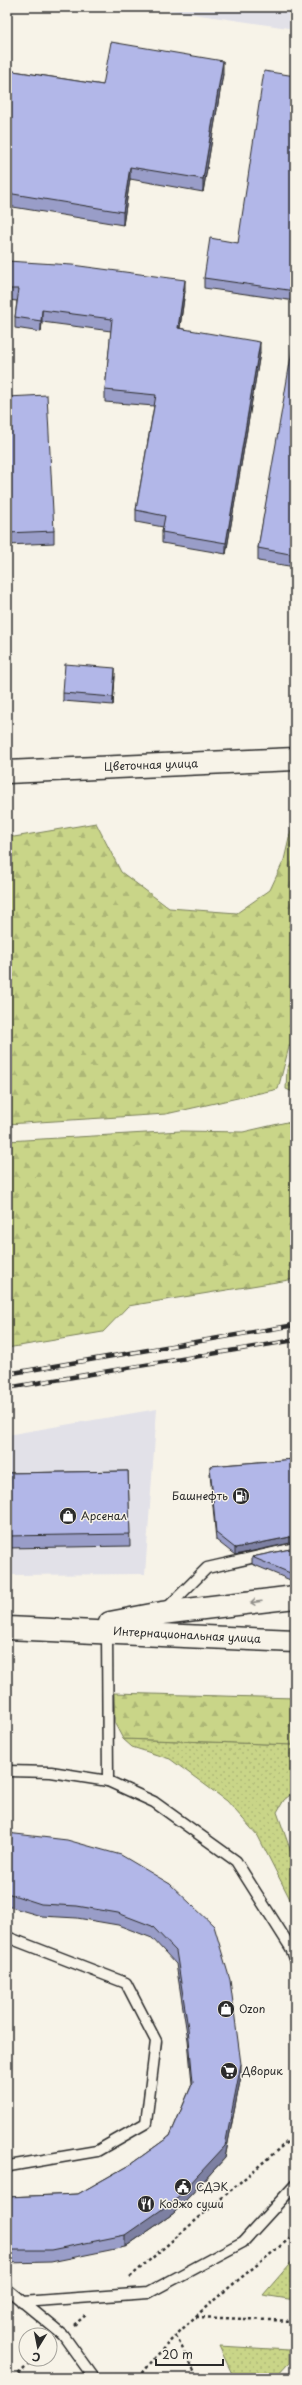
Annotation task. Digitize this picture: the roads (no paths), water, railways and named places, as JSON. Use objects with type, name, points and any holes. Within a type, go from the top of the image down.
[{"type":"main road","name":"Цветочная улица","points":[[7,772],[295,759]]},
{"type":"main road","name":"Интернациональная улица","points":[[78,1630],[162,1613],[295,1597]]},
{"type":"main road","name":"Интернациональная улица","points":[[7,1628],[106,1631],[295,1641]]},
{"type":"lane","points":[[162,1613],[207,1568],[295,1548]]},
{"type":"lane","points":[[106,1631],[108,1781]]},
{"type":"lane","points":[[7,1771],[50,1772],[108,1781],[154,1802],[236,1861],[291,1948],[295,1960]]},
{"type":"lane","points":[[7,1937],[126,1983],[156,2041],[146,2123],[97,2152],[9,2166],[7,2169]]},
{"type":"lane","points":[[22,2302],[148,2293],[243,2242],[295,2185]]},
{"type":"lane","points":[[7,2290],[63,2335],[94,2378]]},
{"type":"railway","points":[[7,1374],[295,1325]]},
{"type":"railway","points":[[7,1388],[295,1340]]},
{"type":"place","name":"Башнефть","points":[[241,1496]]},
{"type":"place","name":"Арсенал","points":[[68,1516]]},
{"type":"place","name":"Ozon","points":[[226,2009]]},
{"type":"place","name":"Дворик","points":[[229,2071]]},
{"type":"place","name":"СДЭК","points":[[183,2187]]},
{"type":"place","name":"Коджо суши","points":[[146,2204]]}]
